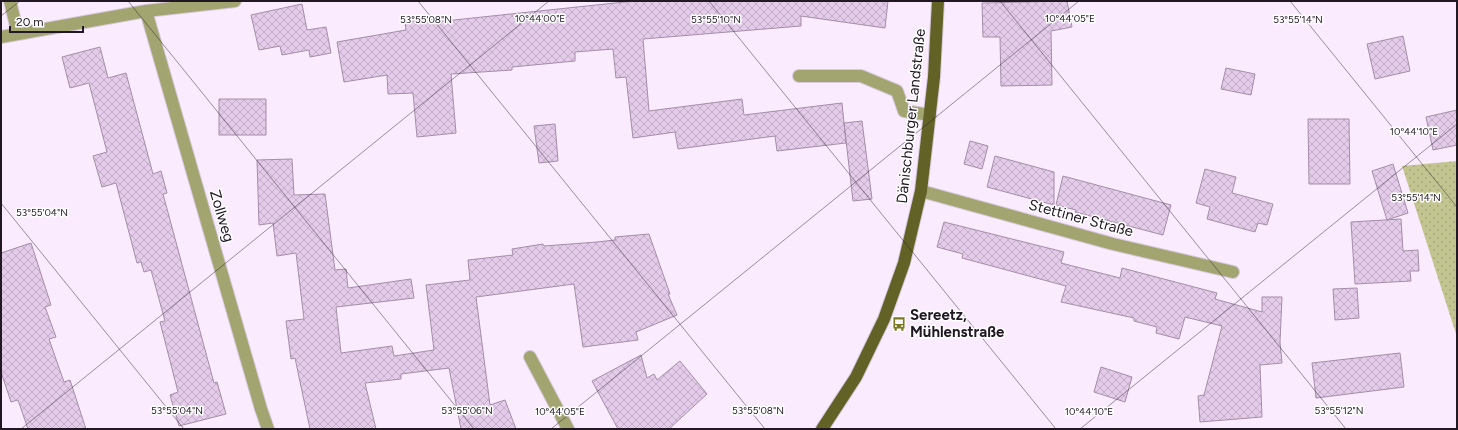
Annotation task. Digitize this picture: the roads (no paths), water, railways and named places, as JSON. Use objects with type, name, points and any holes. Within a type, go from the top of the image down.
[{"type":"main road","name":"Dänischburger Landstraße","points":[[822,429],[856,377],[884,319],[904,263],[921,191],[934,77],[938,1]]},
{"type":"street","points":[[10,1],[18,34]]},
{"type":"street","points":[[1,37],[146,11],[235,1]]},
{"type":"street","name":"Zollweg","points":[[146,11],[268,429]]},
{"type":"street","points":[[799,76],[861,76],[897,91],[904,111],[930,115]]},
{"type":"street","name":"Stettiner Straße","points":[[921,191],[1113,244],[1233,272]]},
{"type":"street","points":[[530,356],[568,429]]},
{"type":"place","name":"Sereetz, Mühlenstraße","points":[[899,324]]}]
